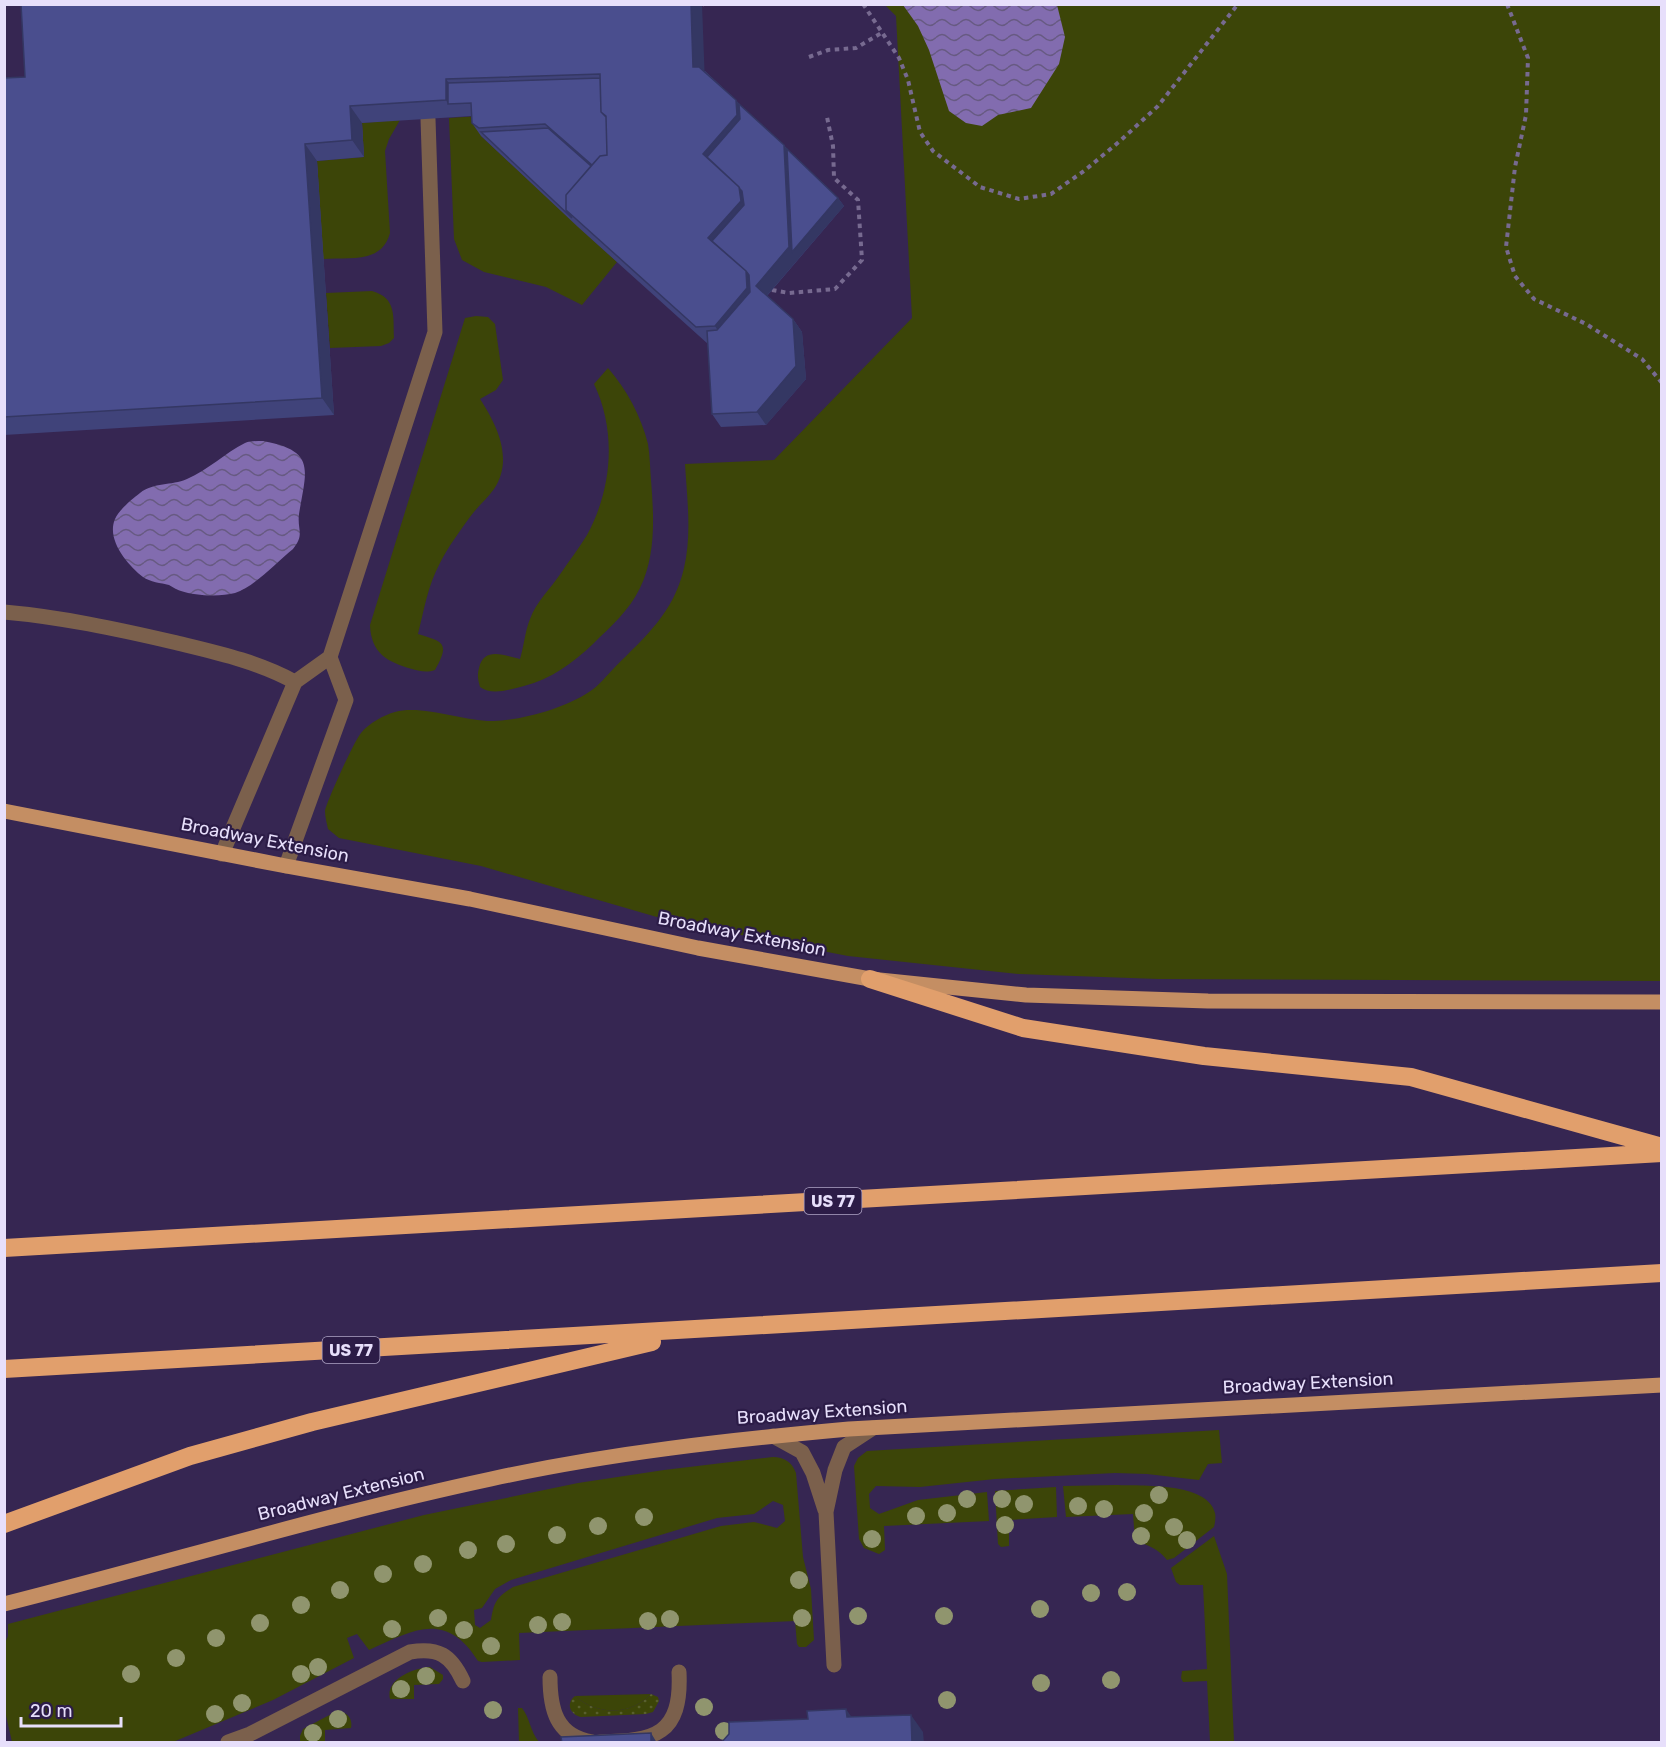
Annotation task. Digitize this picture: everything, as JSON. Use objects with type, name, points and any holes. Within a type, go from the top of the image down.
[{"type":"highway","points":[[870,979],[1023,1028],[1204,1056],[1411,1077],[1662,1147]]},
{"type":"highway","name":"US 77","points":[[4,1248],[1662,1153]]},
{"type":"highway","name":"US 77","points":[[4,1369],[1662,1274]]},
{"type":"highway","points":[[4,1524],[190,1456],[312,1422],[697,1331]]},
{"type":"main road","name":"Broadway Extension","points":[[4,812],[470,899],[698,948],[870,979],[1026,995],[1208,1001],[1662,1002]]},
{"type":"main road","name":"Broadway Extension","points":[[4,1604],[249,1538],[491,1479],[602,1458],[773,1436],[873,1428],[1662,1385]]},
{"type":"street","points":[[222,854],[295,682],[330,657],[435,332],[428,119]]},
{"type":"street","points":[[4,612],[87,623],[191,646],[273,669],[295,682]]},
{"type":"street","points":[[286,866],[346,700],[330,657]]},
{"type":"street","points":[[834,1665],[826,1512],[835,1470],[844,1447],[873,1428]]},
{"type":"street","points":[[773,1436],[802,1452],[813,1473],[826,1512]]},
{"type":"street","points":[[228,1743],[410,1652],[426,1649],[442,1654],[455,1664],[463,1681]]},
{"type":"street","points":[[600,1743],[642,1739],[659,1733],[673,1716],[680,1693],[679,1672]]},
{"type":"street","points":[[550,1677],[553,1713],[562,1728],[579,1740],[595,1743]]},
{"type":"path","points":[[863,4],[899,58],[908,80],[920,132],[933,151],[980,187],[1019,199],[1051,194],[1084,171],[1120,141],[1158,106],[1238,4]]},
{"type":"path","points":[[1507,4],[1528,58],[1526,115],[1515,167],[1506,247],[1515,276],[1534,299],[1586,324],[1642,359],[1662,383]]},
{"type":"path","points":[[809,57],[828,50],[856,48],[883,32]]},
{"type":"path","points":[[772,290],[789,293],[835,289],[861,260],[858,200],[834,178],[833,146],[827,117]]},
{"type":"green space","points":[[885,5],[1661,5],[1661,981],[1158,979],[1019,974],[848,956],[674,922],[481,866],[339,838],[328,829],[325,811],[357,738],[368,726],[382,717],[395,712],[418,710],[483,721],[505,720],[530,716],[556,708],[579,698],[596,687],[657,622],[673,598],[679,584],[688,542],[685,464],[774,460],[912,318],[896,16]]},
{"type":"green space","points":[[480,116],[481,136],[617,262],[582,305],[546,287],[484,272],[462,260],[454,239],[449,118]]},
{"type":"green space","points":[[400,120],[385,151],[390,233],[386,243],[380,250],[363,257],[323,259],[317,161],[364,157],[362,123]]},
{"type":"green space","points":[[372,291],[386,298],[390,303],[394,338],[381,346],[330,348],[326,293]]},
{"type":"green space","points":[[488,317],[495,324],[503,380],[496,390],[480,399],[501,442],[503,466],[494,489],[454,539],[432,580],[418,634],[439,642],[443,649],[435,670],[420,671],[395,663],[382,655],[373,643],[370,625],[465,318]]},
{"type":"green space","points":[[608,368],[632,404],[648,444],[653,536],[645,575],[636,596],[625,611],[578,658],[552,675],[524,686],[502,691],[485,690],[480,687],[478,678],[482,661],[485,657],[496,654],[520,659],[533,613],[584,540],[602,499],[606,480],[608,441],[606,421],[594,384]]},
{"type":"green space","points":[[1219,1430],[1222,1463],[1208,1464],[1199,1480],[1115,1473],[995,1479],[920,1487],[876,1486],[869,1494],[870,1508],[879,1514],[918,1500],[987,1492],[989,1521],[884,1526],[885,1550],[879,1554],[864,1548],[859,1539],[854,1466],[858,1458],[867,1451]]},
{"type":"green space","points":[[773,1457],[790,1463],[796,1473],[803,1557],[811,1589],[814,1640],[806,1647],[799,1647],[797,1644],[795,1621],[519,1633],[520,1660],[482,1662],[478,1661],[466,1645],[454,1635],[441,1630],[414,1631],[369,1650],[357,1634],[347,1638],[354,1658],[273,1700],[173,1742],[12,1742],[5,1711],[4,1645],[8,1636],[8,1624],[424,1515],[578,1483]],"holes":[[[773,1501],[783,1505],[785,1521],[777,1528],[754,1522],[721,1526],[513,1587],[497,1600],[491,1620],[480,1628],[475,1625],[474,1610],[482,1608],[495,1589],[511,1580],[717,1518],[754,1514]]]},
{"type":"green space","points":[[1116,1485],[1172,1488],[1200,1496],[1210,1503],[1215,1513],[1214,1527],[1174,1558],[1167,1560],[1156,1550],[1135,1540],[1133,1514],[1066,1517],[1063,1486]]},
{"type":"green space","points":[[1056,1487],[1057,1517],[1009,1520],[1009,1546],[1001,1547],[998,1544],[995,1491]]},
{"type":"green space","points":[[1214,1536],[1227,1574],[1234,1742],[1210,1742],[1207,1681],[1183,1682],[1181,1678],[1182,1671],[1207,1669],[1203,1585],[1180,1585],[1176,1582],[1171,1568]]},
{"type":"green space","points":[[430,1667],[443,1675],[439,1684],[414,1685],[414,1699],[390,1699],[390,1692],[396,1680],[409,1672]]},
{"type":"green space","points":[[651,1694],[634,1706],[613,1710],[593,1707],[575,1696]]},
{"type":"green space","points":[[651,1694],[658,1697],[659,1701],[653,1712],[646,1714],[581,1717],[570,1709],[570,1702],[575,1696],[593,1707],[613,1710],[634,1706]]},
{"type":"green space","points":[[518,1708],[522,1708],[525,1712],[539,1742],[519,1742]]},
{"type":"green space","points":[[337,1711],[348,1716],[351,1728],[325,1730],[325,1742],[300,1742],[303,1729]]},
{"type":"water","points":[[903,5],[1057,5],[1065,37],[1059,64],[1031,108],[998,115],[982,126],[966,123],[949,111],[929,50],[918,26]]},
{"type":"water","points":[[263,441],[292,450],[300,457],[304,465],[304,485],[299,514],[300,536],[293,549],[250,585],[235,593],[222,595],[201,595],[180,591],[169,585],[146,579],[131,566],[120,551],[113,535],[115,519],[126,505],[145,490],[195,475],[245,443]]},
{"type":"building","points":[[21,4],[691,4],[693,67],[699,67],[736,100],[737,115],[703,154],[739,187],[741,201],[708,238],[746,271],[747,288],[715,326],[696,327],[566,210],[566,195],[600,156],[607,155],[606,116],[601,112],[600,74],[446,79],[446,100],[350,106],[352,140],[305,144],[322,398],[4,417],[4,78],[25,77]]},
{"type":"building","points":[[600,78],[601,112],[606,117],[607,155],[600,156],[592,165],[545,124],[479,128],[472,123],[471,103],[448,104],[448,83]]},
{"type":"building","points":[[739,104],[784,145],[789,247],[756,286],[793,319],[796,366],[757,412],[712,414],[707,331],[717,330],[750,292],[749,275],[712,241],[744,205],[742,191],[707,157],[740,119]]},
{"type":"building","points":[[548,128],[591,166],[566,195],[566,210],[572,218],[481,132]]},
{"type":"building","points":[[787,149],[838,198],[792,252]]},
{"type":"building","points":[[846,1709],[847,1717],[911,1715],[912,1743],[721,1743],[729,1734],[729,1722],[808,1719],[807,1711]]},
{"type":"building","points":[[651,1733],[651,1743],[562,1743],[561,1737]]}]
